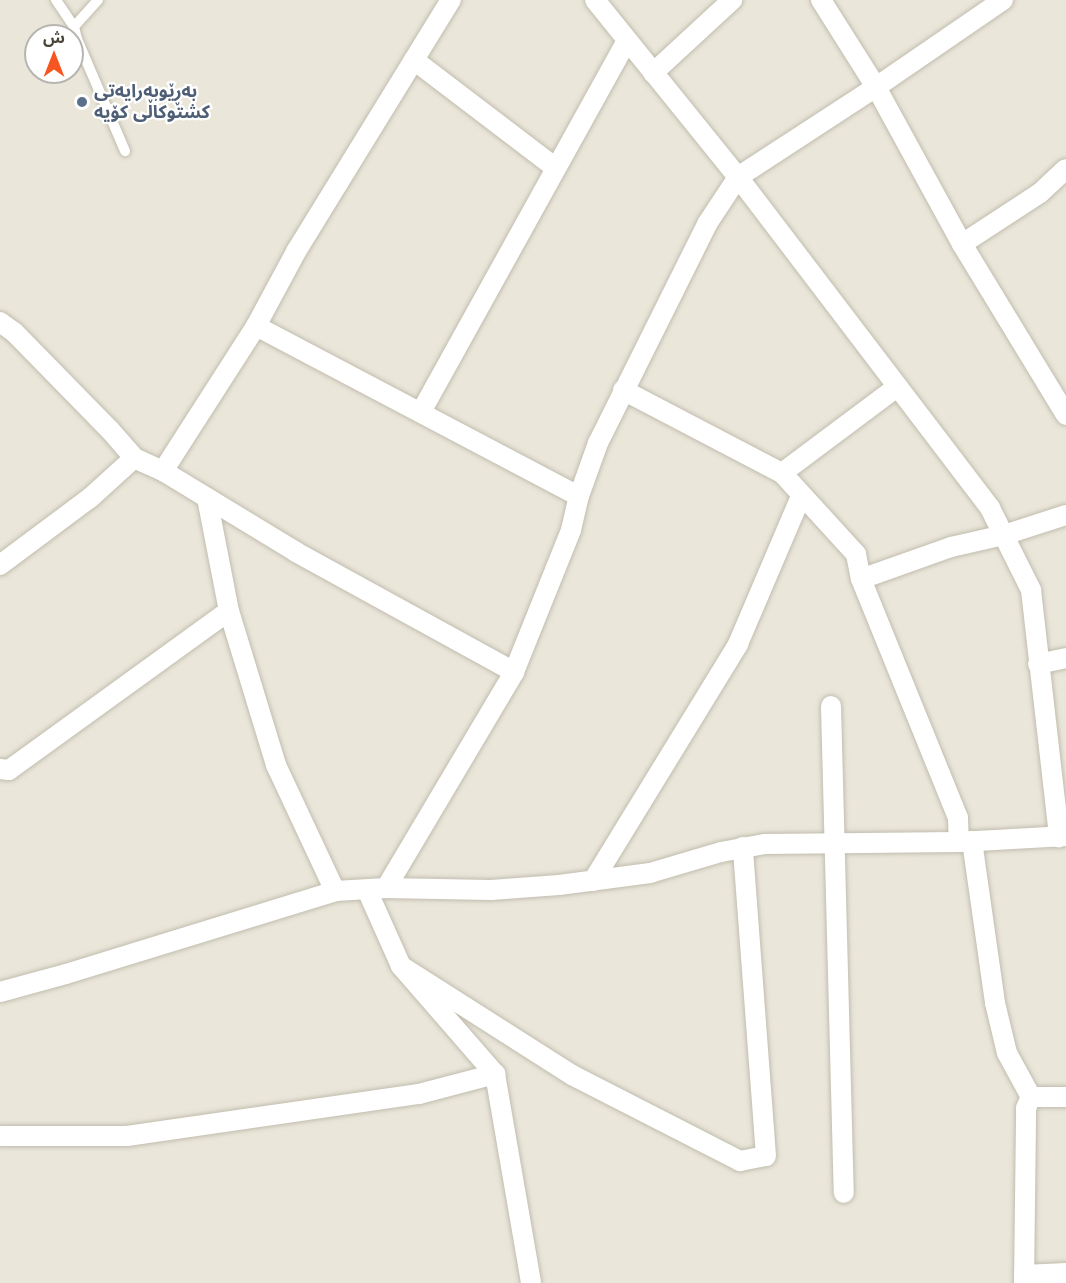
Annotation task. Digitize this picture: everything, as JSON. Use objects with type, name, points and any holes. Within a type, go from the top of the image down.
[{"type":"street","points":[[163,471],[256,326],[297,250],[451,0]]},
{"type":"street","points":[[0,992],[66,974],[335,891],[491,890],[593,880],[669,869],[743,847],[788,842],[965,842],[1063,837],[1038,664],[1031,590],[990,508],[738,177],[595,0]]},
{"type":"street","points":[[653,73],[732,0]]},
{"type":"street","points":[[821,0],[876,87],[962,244],[1066,415]]},
{"type":"street","points":[[531,1283],[495,1074],[401,966],[377,889],[514,672],[571,530],[579,496],[598,443],[707,224],[738,177],[876,87],[1003,0]]},
{"type":"street","points":[[421,412],[627,40]]},
{"type":"street","points":[[414,60],[556,168]]},
{"type":"street","points":[[962,244],[1040,193],[1066,169]]},
{"type":"street","points":[[256,326],[579,496]]},
{"type":"street","points":[[5,332],[110,430],[134,458],[163,471],[296,552],[514,672]]},
{"type":"street","points":[[782,473],[897,387]]},
{"type":"street","points":[[624,390],[782,473],[856,554],[861,579],[958,818],[965,842],[995,1003],[1007,1053],[1031,1097]]},
{"type":"street","points":[[0,565],[90,498],[134,458]]},
{"type":"street","points":[[593,880],[738,644],[801,496]]},
{"type":"street","points":[[207,498],[229,611],[276,765],[335,891]]},
{"type":"street","points":[[861,579],[951,547],[1004,535],[1066,515]]},
{"type":"street","points":[[0,769],[9,770],[229,611]]},
{"type":"street","points":[[1038,664],[1066,658]]},
{"type":"street","points":[[831,706],[844,1193]]},
{"type":"street","points":[[401,966],[572,1075],[740,1161],[766,1156],[743,847]]},
{"type":"street","points":[[0,1136],[127,1136],[419,1094],[495,1074]]},
{"type":"street","points":[[1031,1097],[1066,1097]]},
{"type":"street","points":[[1031,1097],[1026,1108],[1024,1279],[1066,1273]]},
{"type":"lane","points":[[56,0],[72,24]]},
{"type":"lane","points":[[77,24],[98,0]]},
{"type":"lane","points":[[84,55],[125,151]]},
{"type":"shaded area","points":[[0,0],[1066,0],[1066,1283],[0,1283]]},
{"type":"place","name":"بەڕێوبەرایەتی کشتوکاڵی کۆیە","points":[[82,102]]}]
